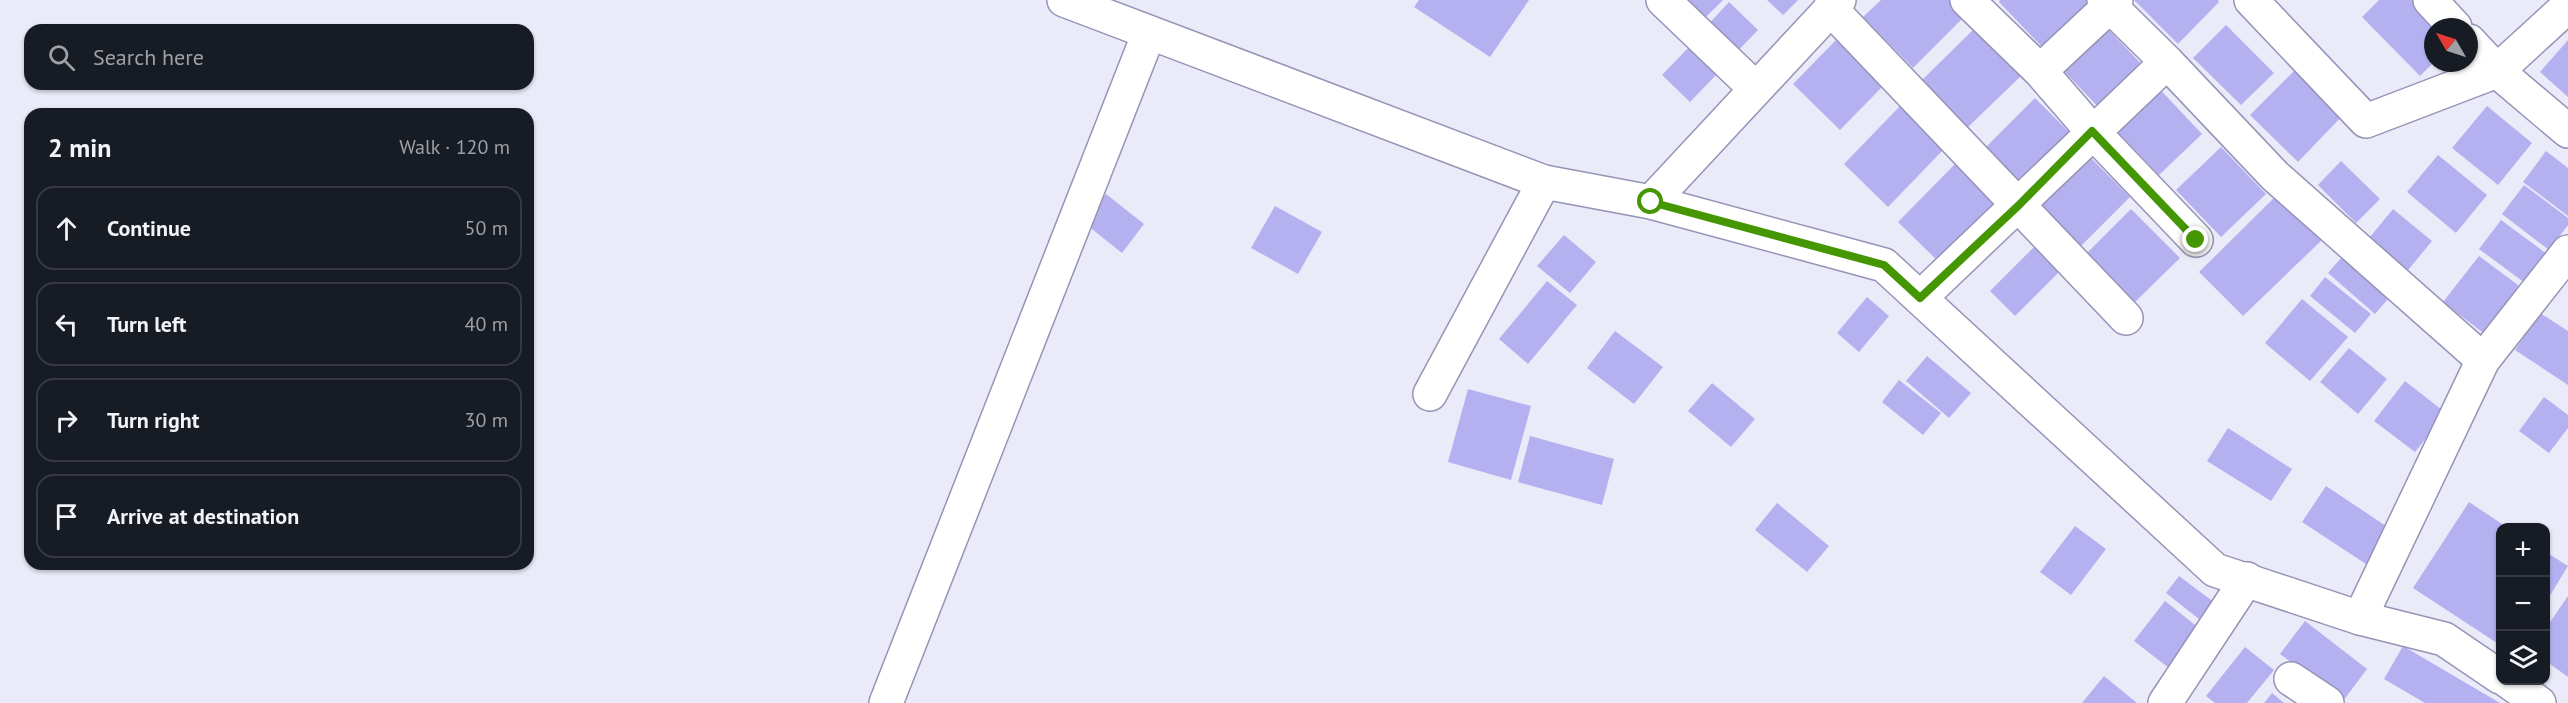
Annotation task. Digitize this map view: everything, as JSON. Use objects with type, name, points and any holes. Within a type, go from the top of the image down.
[{"type":"street","points":[[1064,0],[1544,182],[1651,202],[1884,265],[2215,570],[2360,618],[2444,639],[2496,674]]},
{"type":"street","points":[[1663,0],[1756,89]]},
{"type":"street","points":[[1966,0],[2040,71],[2092,131],[2196,240]]},
{"type":"street","points":[[2251,0],[2366,121],[2497,71],[2568,6]]},
{"type":"street","points":[[2430,0],[2447,18]]},
{"type":"street","points":[[2040,71],[2110,2],[2275,176],[2483,360]]},
{"type":"street","points":[[1651,202],[1834,4],[2126,318]]},
{"type":"street","points":[[886,703],[1149,33]]},
{"type":"street","points":[[2478,51],[2497,71],[2568,131]]},
{"type":"street","points":[[1920,298],[2019,205],[2092,131],[2167,62]]},
{"type":"street","points":[[1430,394],[1544,182]]},
{"type":"street","points":[[2360,618],[2483,360],[2568,252]]},
{"type":"street","points":[[2178,699],[2247,579]]},
{"type":"street","points":[[2291,679],[2327,703]]},
{"type":"street","points":[[2512,685],[2540,703]]},
{"type":"building","points":[[1419,0],[1529,0],[1490,57],[1414,7]]},
{"type":"building","points":[[1677,0],[1723,0],[1700,23]]},
{"type":"building","points":[[1767,0],[1798,0],[1783,15]]},
{"type":"building","points":[[1881,0],[1956,0],[1968,13],[1913,68],[1863,17]]},
{"type":"building","points":[[2000,0],[2089,0],[2097,9],[2049,54],[1999,2]]},
{"type":"building","points":[[2134,0],[2218,0],[2219,2],[2178,44]]},
{"type":"building","points":[[2379,0],[2419,0],[2428,18],[2424,18],[2424,72],[2420,76],[2362,17]]},
{"type":"building","points":[[1729,2],[1758,30],[1732,57],[1703,30]]},
{"type":"building","points":[[2226,25],[2274,73],[2241,105],[2193,58]]},
{"type":"building","points":[[1976,27],[2023,74],[1967,128],[1921,81]]},
{"type":"building","points":[[2106,27],[2148,71],[2104,113],[2062,69]]},
{"type":"building","points":[[1837,39],[1884,85],[1840,130],[1793,84]]},
{"type":"building","points":[[2568,40],[2568,97],[2540,72]]},
{"type":"building","points":[[1691,45],[1719,72],[1690,102],[1662,75]]},
{"type":"building","points":[[2299,66],[2346,112],[2298,162],[2250,115]]},
{"type":"building","points":[[2153,82],[2202,134],[2159,175],[2110,124]]},
{"type":"building","points":[[2035,98],[2077,140],[2026,191],[1984,149]]},
{"type":"building","points":[[1901,105],[1945,148],[1888,207],[1844,164]]},
{"type":"building","points":[[2487,106],[2532,143],[2498,185],[2452,148]]},
{"type":"building","points":[[2221,147],[2266,194],[2221,237],[2176,190]]},
{"type":"building","points":[[2083,150],[2130,197],[2081,246],[2035,199]]},
{"type":"building","points":[[2546,151],[2568,168],[2568,216],[2523,182]]},
{"type":"building","points":[[2438,155],[2487,195],[2456,233],[2407,192]]},
{"type":"building","points":[[2341,161],[2380,199],[2356,223],[2318,185]]},
{"type":"building","points":[[1955,164],[2003,210],[1946,269],[1898,222]]},
{"type":"building","points":[[2524,185],[2568,218],[2568,225],[2549,250],[2502,214]]},
{"type":"building","points":[[2279,193],[2323,239],[2243,316],[2199,272]]},
{"type":"building","points":[[1106,194],[1144,224],[1122,253],[1083,222]]},
{"type":"building","points":[[1275,206],[1322,232],[1298,274],[1251,248]]},
{"type":"building","points":[[2131,209],[2180,258],[2135,302],[2087,253]]},
{"type":"building","points":[[2393,209],[2432,241],[2404,275],[2365,243]]},
{"type":"building","points":[[2501,220],[2547,254],[2525,283],[2479,249]]},
{"type":"building","points":[[1564,235],[1596,262],[1570,293],[1537,266]]},
{"type":"building","points":[[2038,243],[2063,268],[2015,316],[1990,291]]},
{"type":"building","points":[[2348,250],[2394,292],[2375,314],[2328,273]]},
{"type":"building","points":[[2479,256],[2526,291],[2490,338],[2443,302]]},
{"type":"building","points":[[2325,277],[2371,314],[2355,333],[2310,296]]},
{"type":"building","points":[[1547,281],[1577,305],[1528,364],[1499,339]]},
{"type":"building","points":[[1867,297],[1889,316],[1859,352],[1837,333]]},
{"type":"building","points":[[2302,299],[2348,337],[2310,381],[2265,343]]},
{"type":"building","points":[[2540,313],[2568,331],[2568,385],[2515,350]]},
{"type":"building","points":[[1615,331],[1663,367],[1634,404],[1587,368]]},
{"type":"building","points":[[2349,348],[2387,379],[2358,414],[2320,382]]},
{"type":"building","points":[[1927,356],[1971,393],[1949,418],[1906,381]]},
{"type":"building","points":[[1899,380],[1941,413],[1923,435],[1882,402]]},
{"type":"building","points":[[2405,381],[2446,413],[2415,452],[2374,421]]},
{"type":"building","points":[[1712,383],[1755,419],[1731,447],[1688,411]]},
{"type":"building","points":[[1468,389],[1531,406],[1511,480],[1448,462]]},
{"type":"building","points":[[2544,397],[2568,415],[2568,428],[2549,453],[2519,431]]},
{"type":"building","points":[[2228,428],[2292,469],[2271,501],[2207,461]]},
{"type":"building","points":[[1530,436],[1614,459],[1602,505],[1518,482]]},
{"type":"building","points":[[2326,486],[2392,530],[2369,566],[2302,522]]},
{"type":"building","points":[[2469,502],[2500,523],[2496,523],[2496,642],[2413,588]]},
{"type":"building","points":[[1777,503],[1829,546],[1807,572],[1755,530]]},
{"type":"building","points":[[2075,526],[2106,549],[2071,595],[2040,572]]},
{"type":"building","points":[[2550,555],[2568,566],[2550,595]]},
{"type":"building","points":[[2179,576],[2223,609],[2209,627],[2166,593]]},
{"type":"building","points":[[2568,596],[2568,677],[2550,664],[2550,622]]},
{"type":"building","points":[[2165,601],[2209,636],[2178,675],[2134,641]]},
{"type":"building","points":[[2305,621],[2367,669],[2343,701],[2280,654]]},
{"type":"building","points":[[2403,646],[2500,703],[2425,703],[2384,679]]},
{"type":"building","points":[[2245,647],[2274,670],[2247,703],[2215,703],[2206,696]]},
{"type":"building","points":[[2104,676],[2137,703],[2082,703]]},
{"type":"building","points":[[2272,693],[2284,703],[2264,703]]},
{"type":"route","points":[[1651,202],[1884,265],[1920,298],[2019,205],[2092,131],[2196,240]]}]
